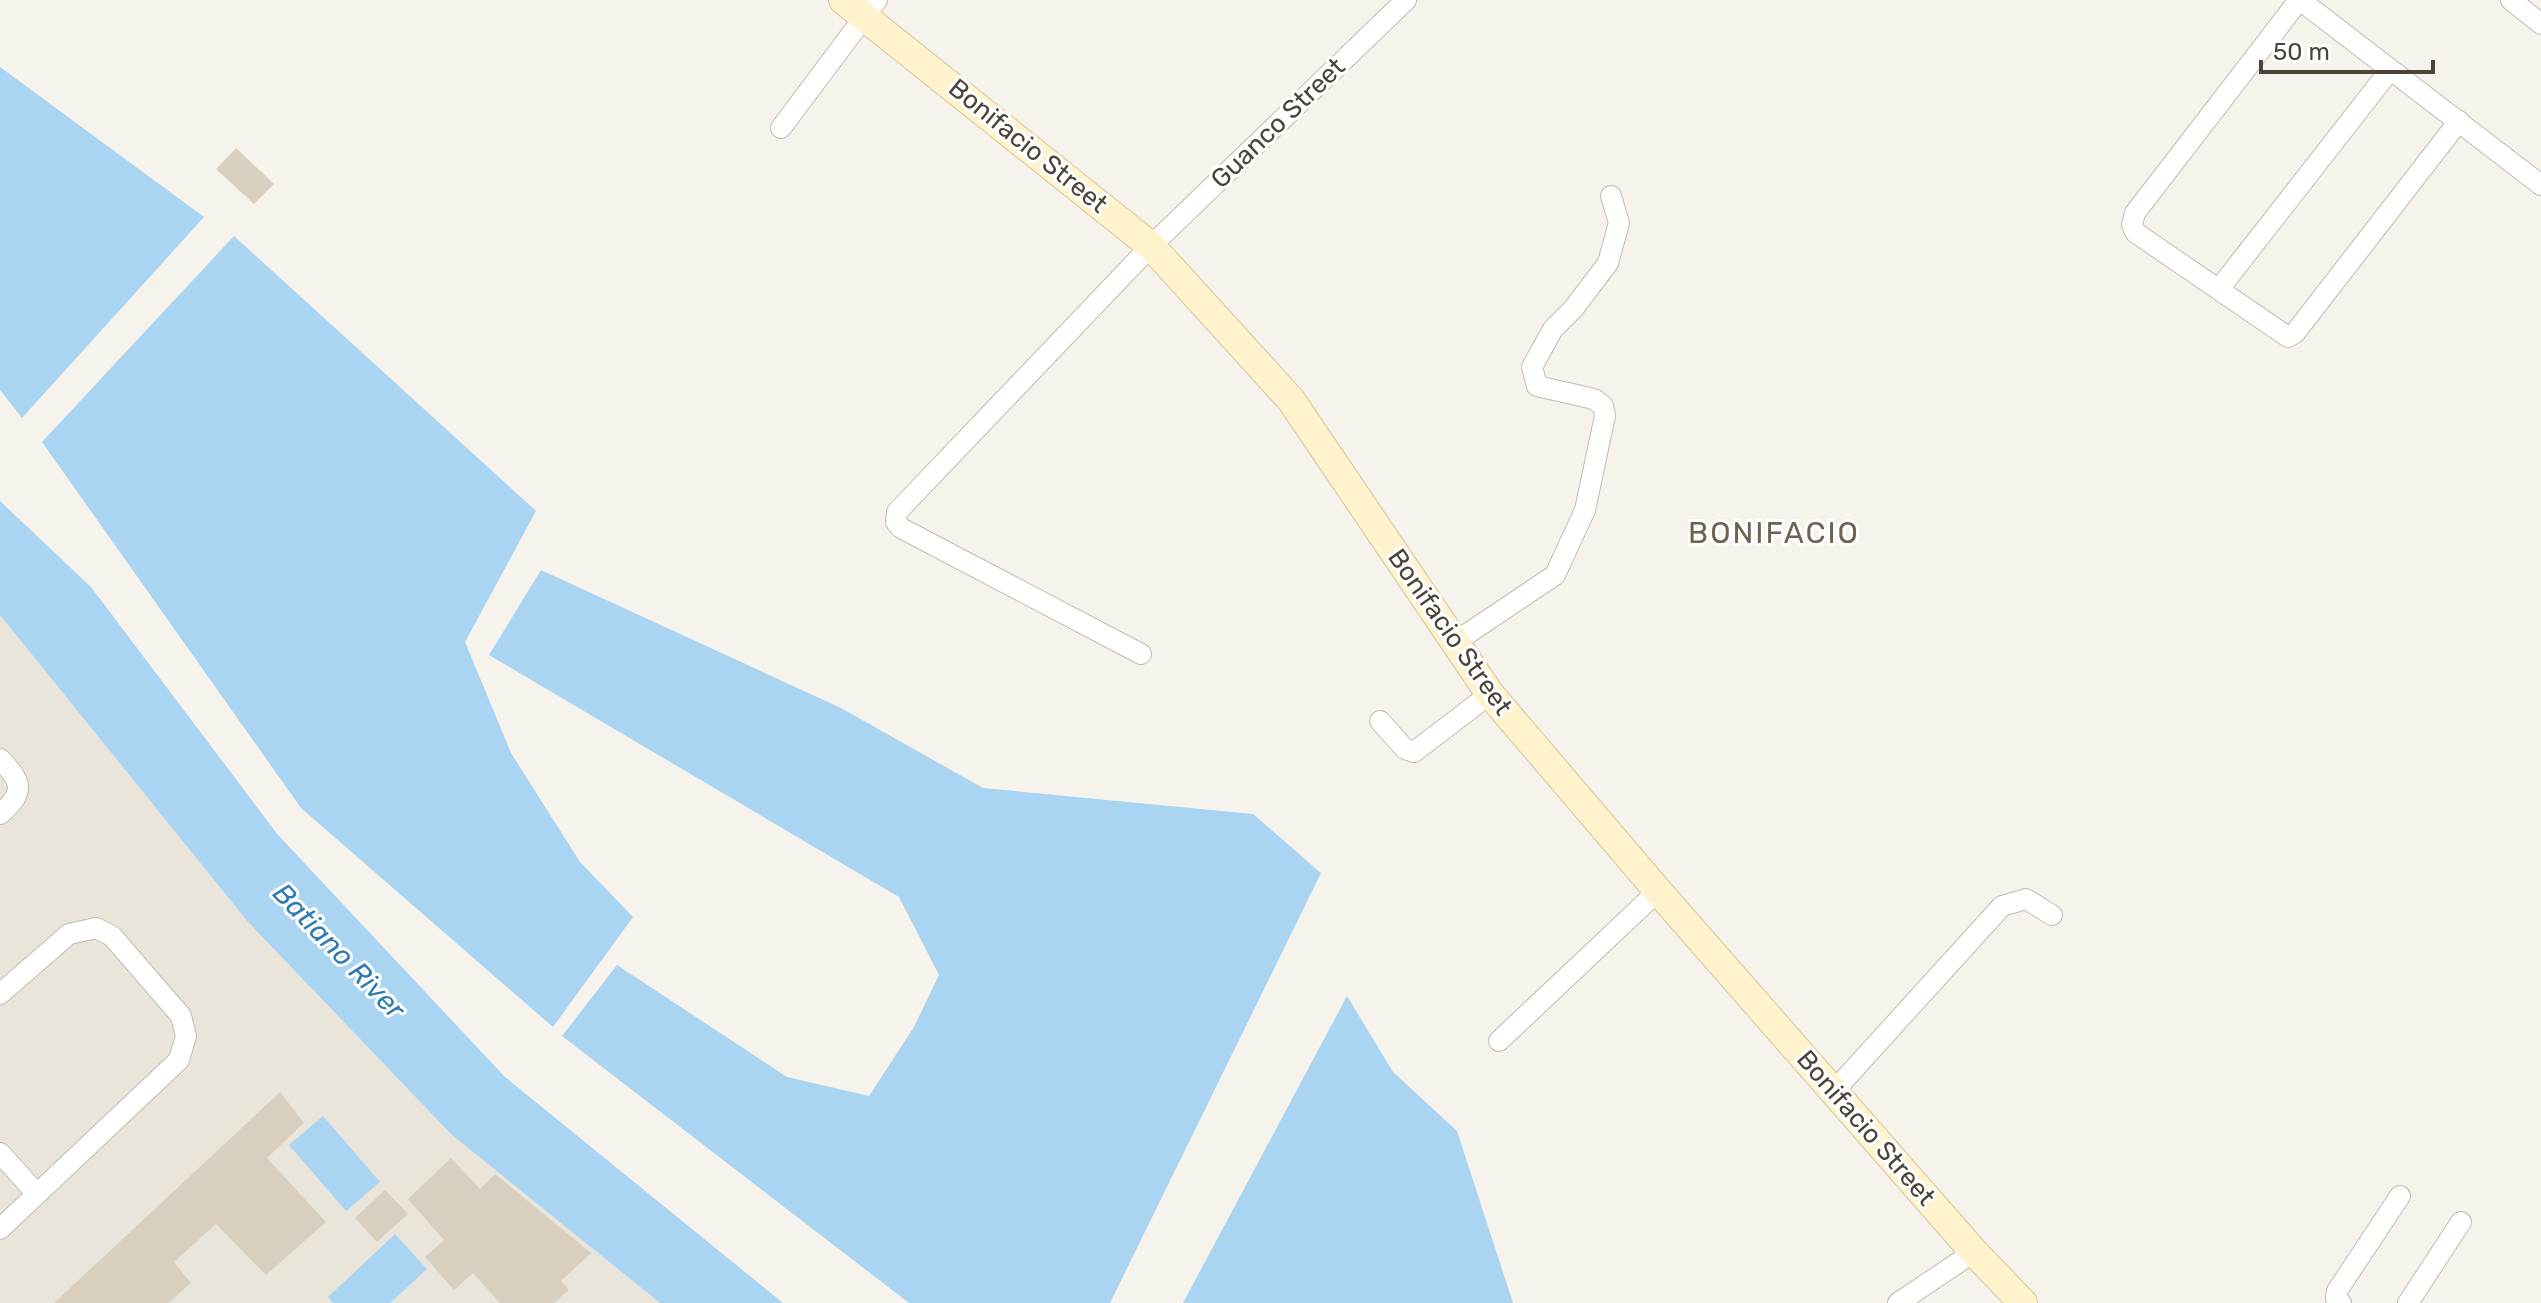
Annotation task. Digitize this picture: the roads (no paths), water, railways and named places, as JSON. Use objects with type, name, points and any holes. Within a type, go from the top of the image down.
[{"type":"street","name":"Guanco Street","points":[[1141,654],[901,528],[896,522],[897,512],[1151,246],[1406,0]]},
{"type":"street","points":[[2459,121],[2291,336],[2284,336],[2136,233],[2132,225],[2135,213],[2300,0],[2459,121],[2541,185]]},
{"type":"street","points":[[2511,0],[2541,24]]},
{"type":"street","name":"Bonifacio Street","points":[[862,5],[1151,246],[1291,400],[1490,694],[1974,1252],[2008,1298]]},
{"type":"street","points":[[781,128],[862,5]]},
{"type":"street","points":[[2219,289],[2390,70]]},
{"type":"street","points":[[1455,642],[1555,575],[1585,510],[1605,416],[1603,406],[1594,399],[1537,386],[1532,367],[1553,329],[1574,308],[1608,263],[1619,223],[1611,196]]},
{"type":"street","points":[[1380,721],[1405,749],[1414,752],[1490,694]]},
{"type":"street","points":[[0,759],[18,781],[19,791],[14,802],[0,814]]},
{"type":"street","points":[[1499,1041],[1658,891]]},
{"type":"street","points":[[1834,1091],[2002,906],[2026,899],[2052,915]]},
{"type":"street","points":[[0,994],[69,934],[96,928],[112,936],[181,1016],[186,1036],[179,1060],[0,1229]]},
{"type":"street","points":[[0,1153],[37,1194]]},
{"type":"street","points":[[2341,1303],[2336,1298],[2337,1291],[2400,1196]]},
{"type":"street","points":[[2408,1303],[2461,1222]]},
{"type":"street","points":[[1898,1303],[1974,1252]]},
{"type":"water","points":[[0,67],[204,217],[22,418],[0,390]]},
{"type":"water","points":[[234,236],[536,511],[465,642],[511,753],[580,862],[633,917],[553,1027],[301,808],[42,442]]},
{"type":"water","name":"Batiano River","points":[[0,501],[91,587],[278,835],[505,1077],[783,1303],[660,1303],[452,1135],[248,922],[0,615]]},
{"type":"water","points":[[541,570],[841,708],[983,788],[1253,814],[1321,873],[1110,1303],[909,1303],[562,1036],[617,965],[787,1077],[869,1096],[914,1027],[939,975],[899,897],[489,655]]},
{"type":"water","points":[[1347,996],[1393,1072],[1457,1131],[1513,1303],[1183,1303]]},
{"type":"water","points":[[323,1116],[380,1182],[346,1211],[289,1145]]},
{"type":"water","points":[[395,1234],[427,1269],[390,1303],[333,1303],[328,1297]]},
{"type":"district","name":"BONIFACIO","points":[[1774,533]]}]
